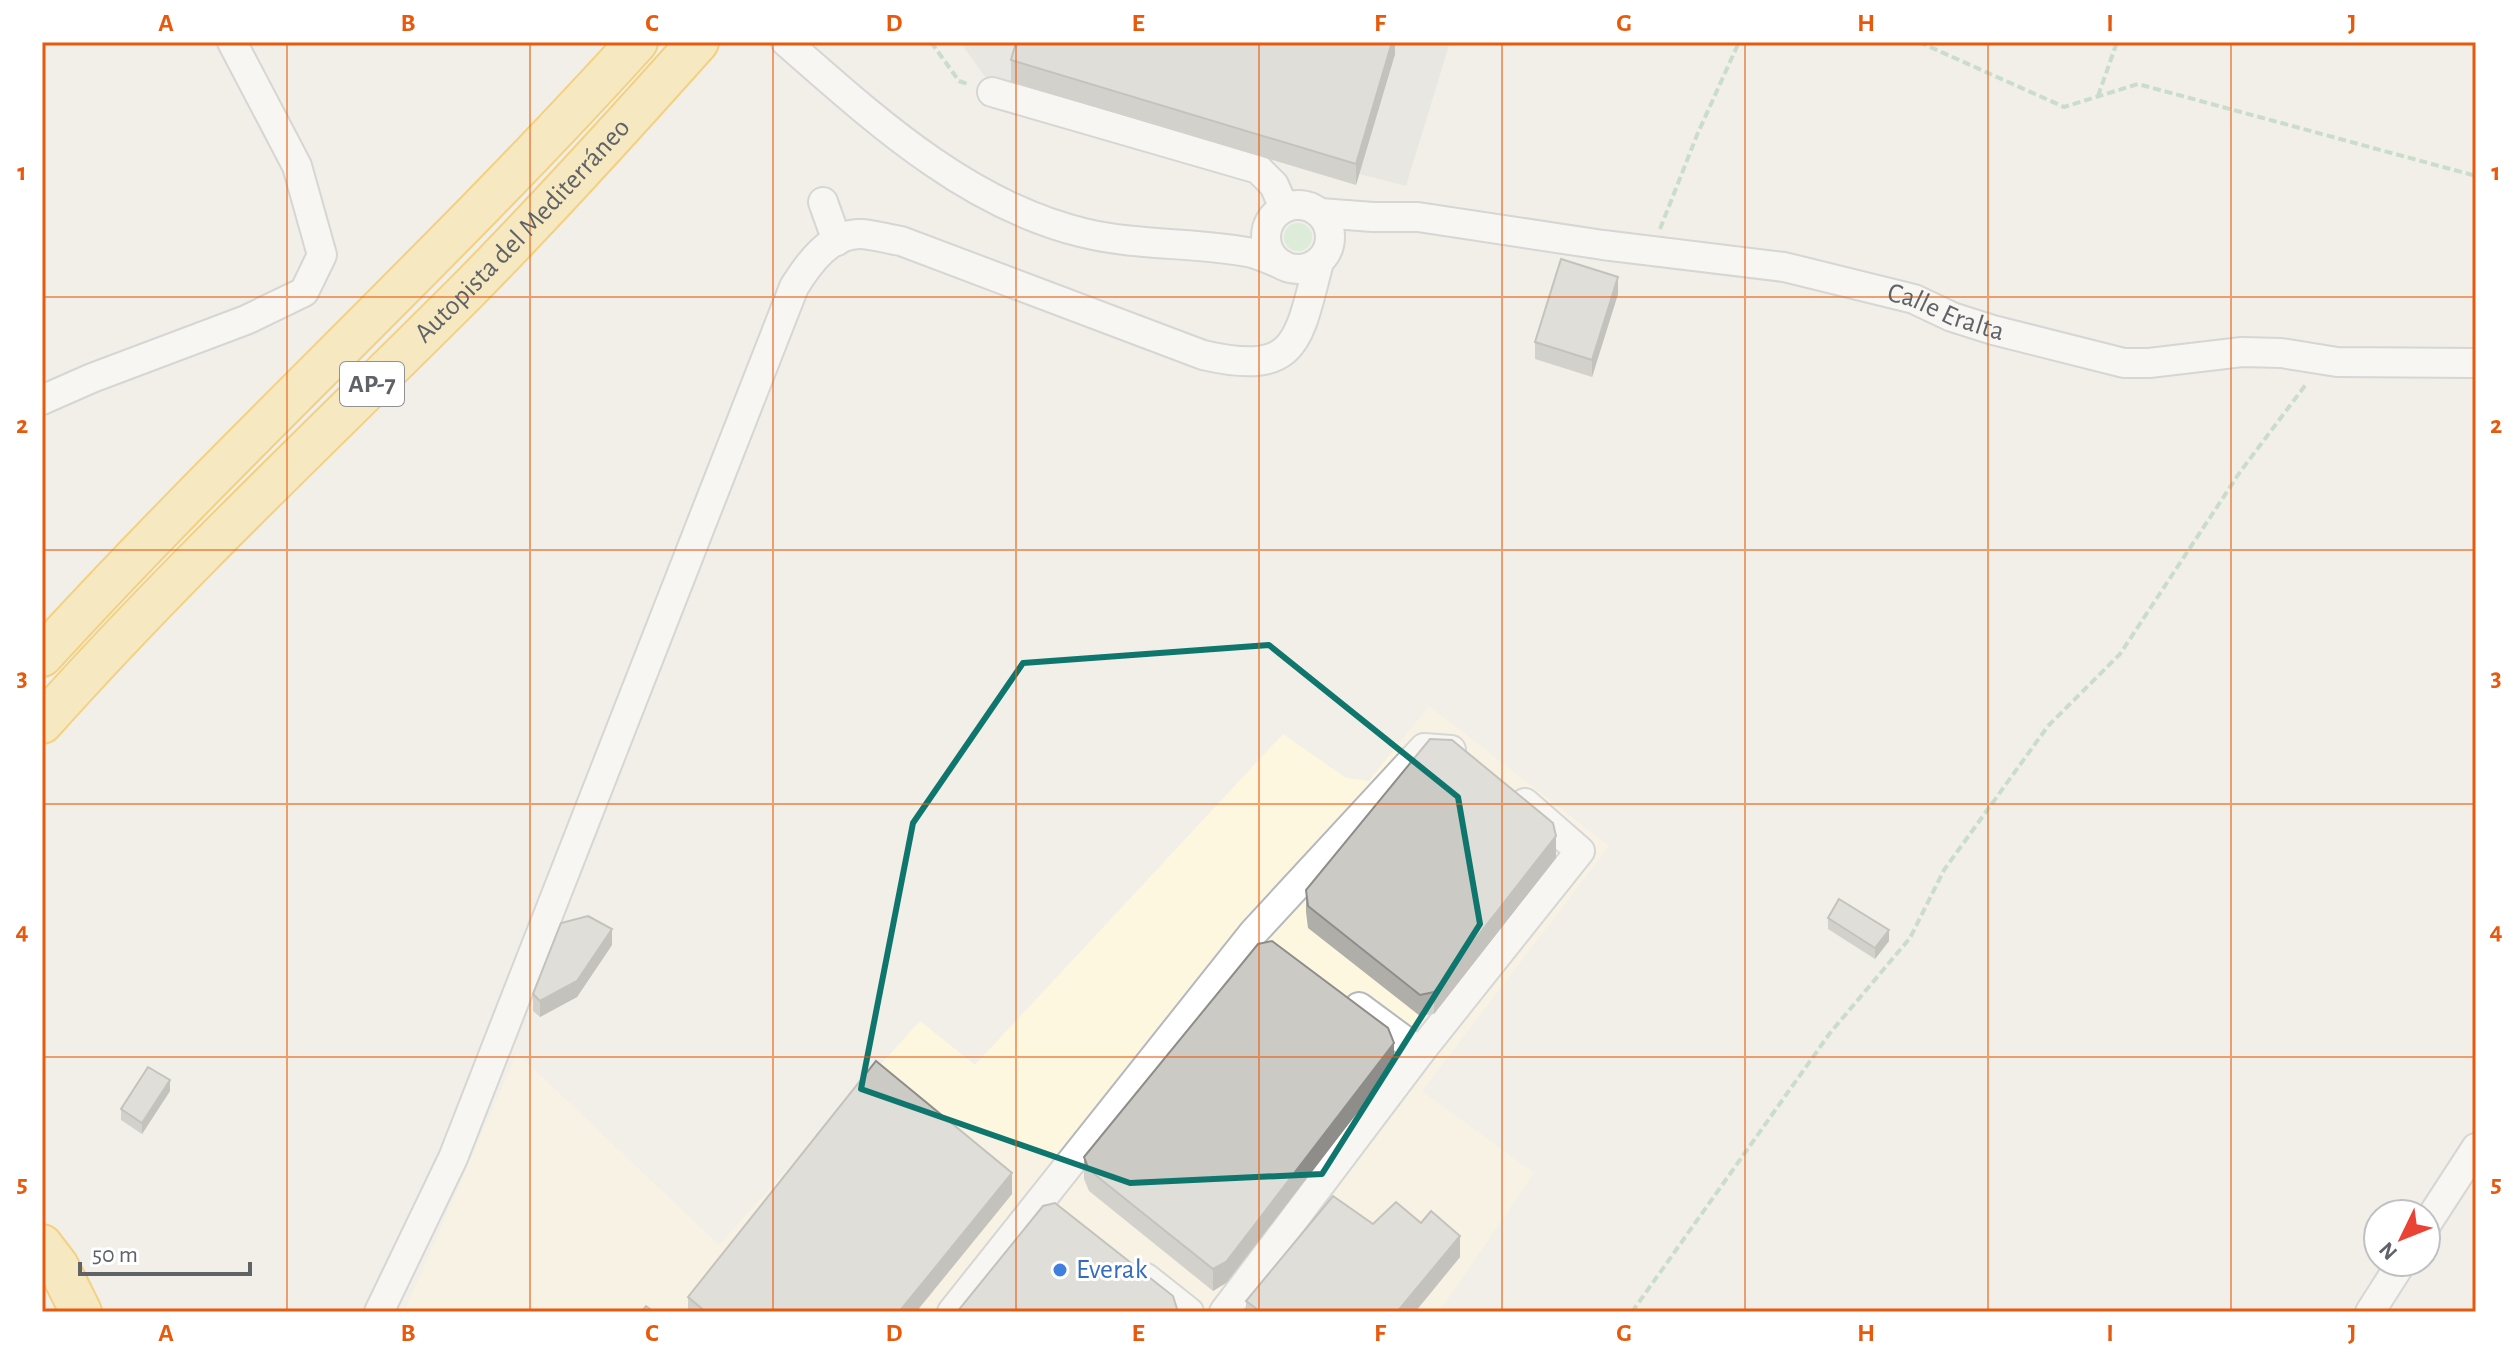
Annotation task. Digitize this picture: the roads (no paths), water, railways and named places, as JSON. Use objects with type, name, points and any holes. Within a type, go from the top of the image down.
[{"type":"highway","name":"Autopista del Mediterráneo","points":[[42,656],[152,540],[445,244],[637,42]]},
{"type":"highway","name":"Autopista del Mediterráneo","points":[[42,723],[215,540],[547,207],[698,42]]},
{"type":"highway","points":[[42,623],[64,602],[152,540]]},
{"type":"highway","points":[[42,1245],[58,1266],[81,1312]]},
{"type":"street","points":[[42,400],[246,320],[304,292],[322,255],[297,166],[232,42]]},
{"type":"street","points":[[794,49],[910,145],[998,202],[1084,233],[1139,243],[1250,253],[1284,266],[1303,269],[1322,258],[1352,231],[1418,217]]},
{"type":"street","points":[[992,92],[1258,169],[1274,185],[1277,215],[1266,231],[1269,250],[1284,266],[1296,286],[1304,321]]},
{"type":"street","points":[[823,202],[837,241]]},
{"type":"street","points":[[1191,247],[1250,232],[1277,215],[1303,205],[1320,213],[1418,217]]},
{"type":"street","points":[[379,1312],[453,1158],[794,287],[812,260],[837,241],[860,234],[901,241],[1203,355],[1255,364],[1287,349],[1298,336],[1322,258],[1329,246],[1329,228],[1320,213]]},
{"type":"street","name":"Calle Eralta","points":[[1418,217],[1784,267],[1914,299],[1952,317],[1993,330],[2124,363],[2242,352],[2372,363],[2476,363]]},
{"type":"street","points":[[952,1312],[1254,932],[1424,748],[1465,751],[1477,761]]},
{"type":"street","points":[[1224,1312],[1420,1052],[1580,851],[1500,781]]},
{"type":"street","points":[[1254,932],[1280,950]]},
{"type":"street","points":[[1331,987],[1420,1052]]},
{"type":"street","points":[[2442,1200],[2476,1148]]},
{"type":"street","points":[[1042,1199],[1066,1218]]},
{"type":"street","points":[[1128,1265],[1189,1312]]},
{"type":"street","points":[[2370,1312],[2392,1278]]},
{"type":"place","name":"Everak","points":[[1060,1270]]}]
